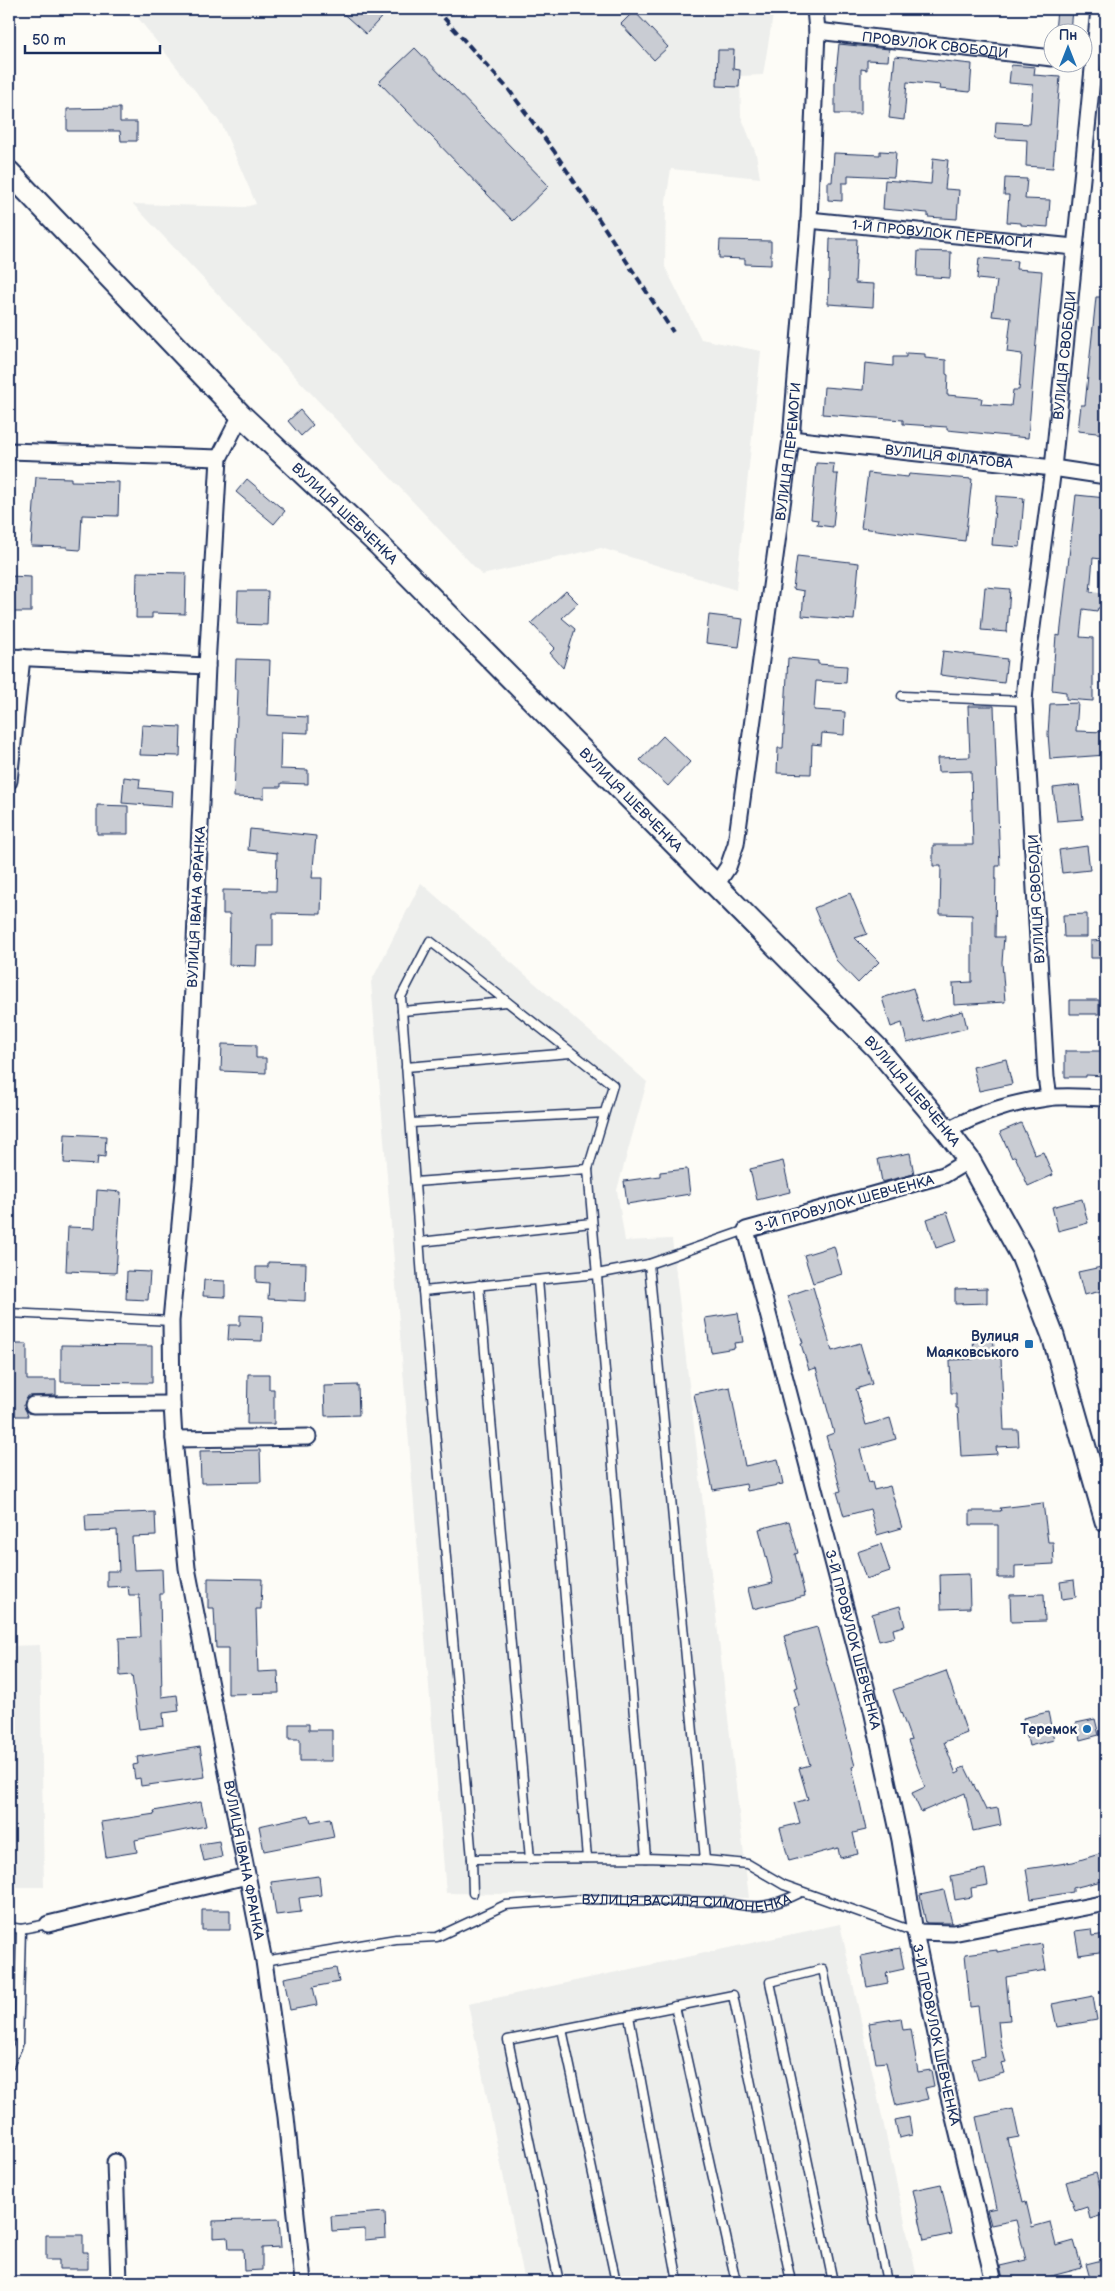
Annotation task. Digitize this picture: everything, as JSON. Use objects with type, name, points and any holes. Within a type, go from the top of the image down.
[{"type":"main road","name":"ВУЛИЦЯ ШЕВЧЕНКА","points":[[9,172],[241,416],[380,546],[877,1048],[948,1130],[969,1160],[1022,1256],[1053,1336],[1106,1521]]},
{"type":"street","name":"ВУЛИЦЯ ПЕРЕМОГИ","points":[[716,885],[728,867],[736,844],[791,439],[810,220],[817,31],[816,9]]},
{"type":"street","name":"ВУЛИЦЯ СВОБОДИ","points":[[1092,46],[1099,9]]},
{"type":"street","name":"ПРОВУЛОК СВОБОДИ","points":[[817,31],[1042,57]]},
{"type":"street","name":"ВУЛИЦЯ СВОБОДИ","points":[[1049,1097],[1046,1077],[1024,701],[1053,468],[1088,72]]},
{"type":"street","name":"1-Й ПРОВУЛОК ПЕРЕМОГИ","points":[[810,220],[1074,247]]},
{"type":"street","name":"ВУЛИЦЯ ІВАНА ФРАНКА","points":[[241,416],[219,458],[207,666],[185,1170],[171,1321],[172,1404],[187,1568],[264,1962],[286,2117],[303,2282]]},
{"type":"street","name":"ВУЛИЦЯ ФІЛАТОВА","points":[[791,439],[1053,468],[1106,476]]},
{"type":"street","points":[[9,451],[219,458]]},
{"type":"street","points":[[9,781],[15,657],[207,666]]},
{"type":"street","points":[[948,1130],[974,1117],[1049,1097],[1106,1098]]},
{"type":"street","name":"3-Й ПРОВУЛОК ШЕВЧЕНКА","points":[[969,1160],[944,1175],[746,1230],[872,1710],[900,1840],[914,1932],[948,2092],[994,2282]]},
{"type":"street","points":[[33,1405],[172,1404]]},
{"type":"street","points":[[174,1440],[308,1437]]},
{"type":"street","points":[[48,1924],[247,1876]]},
{"type":"street","name":"ВУЛИЦЯ ВАСИЛЯ СИМОНЕНКА","points":[[914,1932],[953,1933],[1106,1903]]},
{"type":"street","points":[[115,2162],[119,2282]]},
{"type":"lane","points":[[902,696],[1024,701]]},
{"type":"lane","points":[[473,1893],[472,1859],[423,1291],[401,997],[430,941],[613,1085],[588,1170],[646,1858]]},
{"type":"lane","points":[[402,1011],[507,1002]]},
{"type":"lane","points":[[406,1067],[572,1053]]},
{"type":"lane","points":[[411,1123],[604,1113]]},
{"type":"lane","points":[[415,1182],[588,1170]]},
{"type":"lane","points":[[420,1242],[591,1223]]},
{"type":"lane","points":[[423,1291],[597,1274],[649,1264],[746,1230]]},
{"type":"lane","points":[[649,1264],[705,1860]]},
{"type":"lane","points":[[538,1280],[587,1858]]},
{"type":"lane","points":[[480,1285],[530,1859]]},
{"type":"lane","points":[[9,1313],[171,1321]]},
{"type":"lane","points":[[472,1859],[646,1858],[748,1864],[784,1885],[802,1892]]},
{"type":"lane","name":"ВУЛИЦЯ ВАСИЛЯ СИМОНЕНКА","points":[[264,1962],[396,1939],[437,1937],[505,1905],[585,1899],[724,1902],[744,1907],[777,1904],[802,1892],[914,1932]]},
{"type":"lane","points":[[9,1927],[21,1928],[48,1924]]},
{"type":"lane","points":[[9,2066],[18,2045],[21,1928]]},
{"type":"lane","points":[[833,2282],[770,1982],[822,1969],[887,2282]]},
{"type":"lane","points":[[559,2282],[508,2040],[733,1995],[791,2282]]},
{"type":"lane","points":[[675,2006],[736,2282]]},
{"type":"lane","points":[[629,2016],[678,2282]]},
{"type":"lane","points":[[562,2029],[616,2282]]},
{"type":"shaded area","points":[[131,9],[774,9],[763,75],[740,76],[741,116],[756,154],[760,178],[671,169],[666,201],[665,267],[701,339],[761,351],[736,590],[601,548],[482,575],[133,204],[245,207],[256,204],[222,125]]},
{"type":"shaded area","points":[[421,883],[647,1082],[617,1190],[625,1241],[672,1239],[749,1898],[446,1893],[371,982]]},
{"type":"shaded area","points":[[40,1645],[44,1887],[9,1887],[9,1646]]},
{"type":"shaded area","points":[[840,1924],[918,2282],[525,2282],[468,2004]]},
{"type":"building","points":[[338,9],[389,9],[366,34]]},
{"type":"building","points":[[1057,9],[1072,9],[1071,22],[1056,22]]},
{"type":"building","points":[[634,11],[668,47],[654,60],[621,24]]},
{"type":"building","points":[[839,44],[889,49],[888,61],[867,60],[867,70],[861,69],[861,114],[835,114],[835,83]]},
{"type":"building","points":[[415,48],[549,186],[513,221],[379,82]]},
{"type":"building","points":[[718,50],[734,50],[733,69],[740,70],[739,87],[717,86]]},
{"type":"building","points":[[895,56],[972,64],[970,92],[939,89],[940,85],[907,82],[904,120],[889,118]]},
{"type":"building","points":[[1011,65],[1035,67],[1034,75],[1060,77],[1053,168],[1026,166],[1027,140],[995,138],[996,122],[1030,124],[1033,85],[1009,83]]},
{"type":"building","points":[[120,108],[120,122],[137,122],[137,141],[121,141],[120,131],[67,131],[67,109]]},
{"type":"building","points":[[880,151],[896,152],[894,177],[848,175],[848,183],[842,183],[842,201],[828,200],[828,182],[832,182],[834,153],[880,155]]},
{"type":"building","points":[[933,158],[948,160],[945,189],[959,190],[957,219],[928,217],[928,213],[883,209],[885,180],[931,184]]},
{"type":"building","points":[[1005,178],[1027,179],[1025,199],[1050,200],[1048,227],[1007,222],[1009,195],[1004,195]]},
{"type":"building","points":[[830,239],[857,239],[855,283],[874,284],[873,307],[828,304]]},
{"type":"building","points":[[720,240],[771,241],[771,265],[745,264],[745,259],[719,258]]},
{"type":"building","points":[[918,251],[951,252],[950,278],[917,276]]},
{"type":"building","points":[[979,258],[1017,261],[1016,269],[1042,271],[1028,438],[947,430],[947,427],[903,424],[903,420],[822,414],[824,387],[863,390],[865,363],[893,366],[893,357],[906,357],[906,353],[925,354],[925,358],[946,360],[946,374],[948,375],[947,395],[982,398],[981,404],[1011,406],[1013,390],[1019,390],[1022,354],[1007,352],[1011,318],[992,316],[997,281],[977,279]]},
{"type":"building","points":[[1096,297],[1106,297],[1106,434],[1078,431],[1081,405],[1085,405]]},
{"type":"building","points":[[300,410],[313,425],[301,436],[288,421]]},
{"type":"building","points":[[816,463],[834,464],[833,474],[838,474],[833,527],[817,525],[818,520],[811,519]]},
{"type":"building","points":[[868,473],[908,477],[909,474],[972,479],[965,541],[861,528]]},
{"type":"building","points":[[36,477],[71,478],[71,481],[119,482],[118,516],[82,515],[80,550],[67,549],[67,547],[31,546]]},
{"type":"building","points":[[247,479],[285,511],[274,524],[236,492]]},
{"type":"building","points":[[1076,495],[1106,498],[1102,559],[1093,558],[1090,592],[1106,593],[1106,608],[1098,608],[1097,611],[1083,609],[1080,637],[1093,638],[1093,701],[1066,699],[1066,692],[1052,690],[1056,635],[1060,636]]},
{"type":"building","points":[[996,496],[1024,498],[1020,547],[992,545]]},
{"type":"building","points":[[797,556],[859,563],[854,620],[802,616],[804,591],[793,589]]},
{"type":"building","points":[[137,572],[186,573],[185,614],[152,613],[152,618],[136,618]]},
{"type":"building","points":[[9,576],[31,577],[31,612],[9,612]]},
{"type":"building","points":[[985,587],[1010,589],[1007,632],[981,630]]},
{"type":"building","points":[[238,591],[268,591],[267,625],[237,624]]},
{"type":"building","points":[[566,591],[578,603],[562,618],[575,629],[563,668],[550,653],[555,648],[531,623]]},
{"type":"building","points":[[709,615],[743,619],[739,647],[706,643]]},
{"type":"building","points":[[943,651],[1007,659],[1004,683],[940,675]]},
{"type":"building","points":[[788,658],[818,661],[818,664],[847,666],[846,683],[816,681],[814,710],[845,712],[844,735],[822,733],[821,745],[812,744],[811,774],[777,773],[778,748],[783,748]]},
{"type":"building","points":[[236,659],[270,660],[268,715],[308,717],[308,733],[281,732],[280,769],[308,770],[308,784],[281,783],[281,787],[264,787],[264,798],[234,797],[238,689],[235,689]]},
{"type":"building","points":[[1078,703],[1076,731],[1106,732],[1106,755],[1050,759],[1048,734],[1050,704]]},
{"type":"building","points":[[968,706],[994,706],[1000,866],[996,866],[995,937],[1004,937],[1002,962],[1005,1002],[954,1005],[953,983],[972,982],[972,915],[940,914],[941,866],[933,866],[933,845],[973,845],[971,771],[938,772],[937,758],[970,757]]},
{"type":"building","points":[[142,725],[181,727],[180,756],[140,755]]},
{"type":"building","points":[[663,736],[690,762],[668,786],[640,760]]},
{"type":"building","points":[[124,777],[140,779],[139,788],[173,791],[172,807],[122,803]]},
{"type":"building","points":[[1079,785],[1083,819],[1057,821],[1053,788]]},
{"type":"building","points":[[97,805],[128,806],[128,834],[97,834]]},
{"type":"building","points":[[250,829],[316,836],[312,878],[322,878],[321,914],[273,913],[273,946],[257,946],[256,966],[229,965],[230,914],[223,914],[223,890],[276,891],[277,853],[248,850]]},
{"type":"building","points":[[1087,846],[1090,870],[1062,873],[1059,850]]},
{"type":"building","points":[[850,893],[867,934],[855,938],[879,962],[858,983],[836,960],[814,908]]},
{"type":"building","points":[[1087,914],[1087,937],[1064,937],[1063,915]]},
{"type":"building","points":[[1106,940],[1106,958],[1091,958],[1091,941]]},
{"type":"building","points":[[913,988],[923,1022],[963,1011],[967,1028],[907,1043],[902,1023],[891,1027],[882,998]]},
{"type":"building","points":[[1070,1000],[1099,1000],[1099,1014],[1070,1014]]},
{"type":"building","points":[[222,1044],[256,1045],[256,1058],[266,1058],[266,1073],[221,1071]]},
{"type":"building","points":[[1065,1051],[1106,1051],[1106,1076],[1065,1077]]},
{"type":"building","points":[[1006,1059],[1012,1084],[979,1091],[973,1067]]},
{"type":"building","points":[[1021,1123],[1035,1155],[1043,1152],[1053,1175],[1028,1186],[1015,1156],[1012,1158],[1000,1132]]},
{"type":"building","points":[[65,1134],[106,1136],[105,1157],[98,1156],[97,1165],[64,1163]]},
{"type":"building","points":[[910,1153],[914,1174],[882,1182],[878,1159]]},
{"type":"building","points":[[783,1161],[790,1192],[757,1200],[750,1169]]},
{"type":"building","points":[[687,1169],[690,1194],[627,1204],[624,1181],[660,1176],[660,1172]]},
{"type":"building","points":[[97,1190],[121,1192],[116,1273],[66,1271],[68,1227],[95,1228]]},
{"type":"building","points":[[1082,1199],[1088,1223],[1058,1231],[1052,1207]]},
{"type":"building","points":[[947,1212],[957,1241],[936,1248],[927,1219]]},
{"type":"building","points":[[834,1246],[842,1274],[813,1283],[804,1255]]},
{"type":"building","points":[[268,1262],[306,1263],[305,1301],[268,1299],[269,1283],[256,1282],[256,1267],[268,1267]]},
{"type":"building","points":[[1106,1266],[1106,1290],[1084,1295],[1078,1272]]},
{"type":"building","points":[[127,1271],[150,1272],[148,1300],[126,1299]]},
{"type":"building","points":[[204,1280],[225,1281],[225,1297],[203,1296]]},
{"type":"building","points":[[813,1287],[832,1351],[860,1343],[872,1384],[856,1389],[866,1425],[890,1418],[896,1439],[860,1449],[869,1483],[872,1482],[874,1490],[890,1486],[902,1528],[877,1535],[870,1509],[844,1516],[837,1492],[841,1491],[826,1436],[834,1433],[816,1368],[809,1370],[801,1344],[803,1343],[787,1296]]},
{"type":"building","points":[[987,1288],[987,1303],[955,1304],[955,1289]]},
{"type":"building","points":[[738,1313],[743,1342],[734,1343],[735,1348],[711,1352],[705,1318]]},
{"type":"building","points":[[240,1315],[263,1316],[262,1341],[228,1340],[229,1325],[240,1325]]},
{"type":"building","points":[[973,1336],[993,1336],[995,1358],[1001,1358],[1004,1430],[1018,1430],[1019,1446],[996,1447],[997,1454],[961,1456],[956,1393],[951,1393],[950,1360],[974,1359]]},
{"type":"building","points":[[9,1344],[27,1344],[27,1380],[56,1380],[56,1395],[28,1396],[24,1405],[28,1416],[9,1416]]},
{"type":"building","points":[[61,1345],[152,1346],[152,1383],[61,1382]]},
{"type":"building","points":[[248,1374],[269,1374],[269,1389],[274,1389],[274,1424],[247,1424]]},
{"type":"building","points":[[358,1385],[359,1415],[325,1416],[324,1386]]},
{"type":"building","points":[[730,1387],[745,1466],[778,1459],[783,1484],[747,1491],[746,1484],[713,1490],[694,1394]]},
{"type":"building","points":[[260,1450],[261,1482],[201,1483],[200,1451]]},
{"type":"building","points":[[1043,1503],[1048,1542],[1053,1542],[1054,1564],[1015,1566],[1015,1578],[998,1578],[998,1525],[970,1525],[970,1511],[1001,1511],[1000,1508]]},
{"type":"building","points":[[155,1512],[156,1536],[132,1537],[134,1570],[162,1569],[163,1594],[160,1594],[162,1697],[177,1695],[179,1711],[163,1713],[164,1726],[139,1729],[132,1675],[120,1676],[119,1638],[141,1637],[139,1595],[129,1595],[128,1586],[107,1587],[107,1571],[119,1571],[117,1530],[86,1532],[85,1515]]},
{"type":"building","points":[[789,1521],[798,1553],[795,1554],[805,1596],[753,1609],[748,1589],[773,1583],[759,1529]]},
{"type":"building","points":[[881,1544],[890,1571],[866,1579],[857,1552]]},
{"type":"building","points":[[969,1574],[970,1608],[941,1609],[940,1575]]},
{"type":"building","points":[[208,1578],[262,1579],[261,1609],[256,1609],[258,1672],[278,1671],[279,1693],[228,1694],[228,1648],[216,1648],[214,1608],[208,1608]]},
{"type":"building","points":[[1074,1580],[1076,1597],[1062,1599],[1060,1582]]},
{"type":"building","points":[[1044,1594],[1045,1621],[1011,1622],[1010,1595]]},
{"type":"building","points":[[900,1606],[905,1626],[893,1629],[895,1637],[879,1641],[872,1614]]},
{"type":"building","points":[[817,1627],[855,1766],[852,1767],[866,1830],[853,1833],[858,1854],[840,1858],[838,1848],[789,1861],[780,1828],[800,1823],[794,1803],[808,1799],[799,1768],[810,1765],[794,1708],[799,1706],[794,1688],[798,1687],[784,1636]]},
{"type":"building","points":[[946,1671],[967,1733],[944,1742],[956,1774],[960,1772],[959,1769],[965,1767],[986,1810],[998,1808],[1001,1825],[973,1831],[965,1793],[921,1812],[912,1793],[925,1787],[908,1741],[911,1740],[893,1690]]},
{"type":"building","points":[[1048,1712],[1054,1740],[1029,1746],[1023,1718]]},
{"type":"building","name":"Теремок","points":[[1095,1719],[1099,1735],[1080,1740],[1076,1723]]},
{"type":"building","points":[[289,1724],[309,1724],[309,1730],[332,1730],[332,1761],[300,1761],[300,1739],[289,1739]]},
{"type":"building","points":[[200,1747],[205,1777],[141,1786],[140,1778],[135,1779],[133,1765],[138,1764],[137,1757]]},
{"type":"building","points":[[201,1802],[206,1826],[135,1840],[137,1852],[106,1857],[101,1822],[155,1814],[154,1811]]},
{"type":"building","points":[[309,1815],[311,1822],[330,1818],[334,1837],[264,1851],[259,1826]]},
{"type":"building","points":[[219,1841],[222,1857],[204,1861],[200,1844]]},
{"type":"building","points":[[1106,1852],[1106,1880],[1073,1888],[1073,1892],[1031,1899],[1026,1869],[1073,1862]]},
{"type":"building","points":[[985,1869],[988,1885],[971,1888],[972,1897],[955,1900],[951,1876]]},
{"type":"building","points":[[319,1876],[321,1895],[299,1898],[301,1912],[276,1915],[271,1882]]},
{"type":"building","points":[[944,1890],[952,1923],[926,1923],[920,1895]]},
{"type":"building","points":[[202,1910],[230,1910],[230,1930],[202,1930]]},
{"type":"building","points":[[1091,1929],[1092,1936],[1106,1934],[1106,1951],[1079,1955],[1075,1931]]},
{"type":"building","points":[[1042,1944],[1046,1970],[1006,1977],[1010,2020],[998,2021],[1000,2040],[1006,2063],[1001,2064],[1004,2073],[978,2080],[972,2059],[984,2056],[978,2006],[970,2007],[965,1954],[997,1950],[997,1952]]},
{"type":"building","points":[[900,1948],[904,1969],[886,1973],[888,1983],[867,1987],[861,1956]]},
{"type":"building","points":[[336,1968],[339,1982],[313,1987],[317,2005],[290,2010],[284,1978]]},
{"type":"building","points":[[1093,1996],[1097,2020],[1057,2027],[1052,2004]]},
{"type":"building","points":[[901,2018],[903,2030],[911,2029],[918,2072],[931,2070],[934,2086],[925,2088],[928,2099],[896,2106],[886,2062],[876,2063],[869,2023]]},
{"type":"building","points":[[1013,2109],[1019,2137],[1008,2139],[1023,2202],[1026,2201],[1032,2227],[1050,2222],[1056,2246],[1074,2241],[1082,2268],[1044,2278],[1045,2282],[1004,2282],[1000,2266],[1026,2260],[1016,2220],[991,2225],[987,2210],[996,2208],[976,2117]]},
{"type":"building","points":[[909,2117],[912,2135],[899,2138],[895,2120]]},
{"type":"building","points":[[1096,2173],[1106,2207],[1106,2214],[1090,2219],[1087,2207],[1075,2211],[1066,2182]]},
{"type":"building","points":[[941,2184],[952,2234],[924,2240],[913,2190]]},
{"type":"building","points":[[385,2212],[386,2238],[365,2240],[365,2229],[332,2231],[331,2216]]},
{"type":"building","points":[[279,2219],[281,2247],[262,2248],[262,2270],[244,2271],[243,2249],[229,2249],[228,2237],[213,2238],[213,2221]]},
{"type":"building","points":[[46,2235],[83,2235],[83,2252],[88,2252],[88,2269],[59,2269],[59,2260],[46,2260]]},
{"type":"building","points":[[1106,2259],[1106,2282],[1091,2282],[1086,2264]]},
{"type":"railway","points":[[436,9],[509,90],[554,151],[673,332]]},
{"type":"place","name":"Вулиця Маяковського","points":[[1029,1344]]},
{"type":"place","name":"Теремок","points":[[1087,1729]]}]
